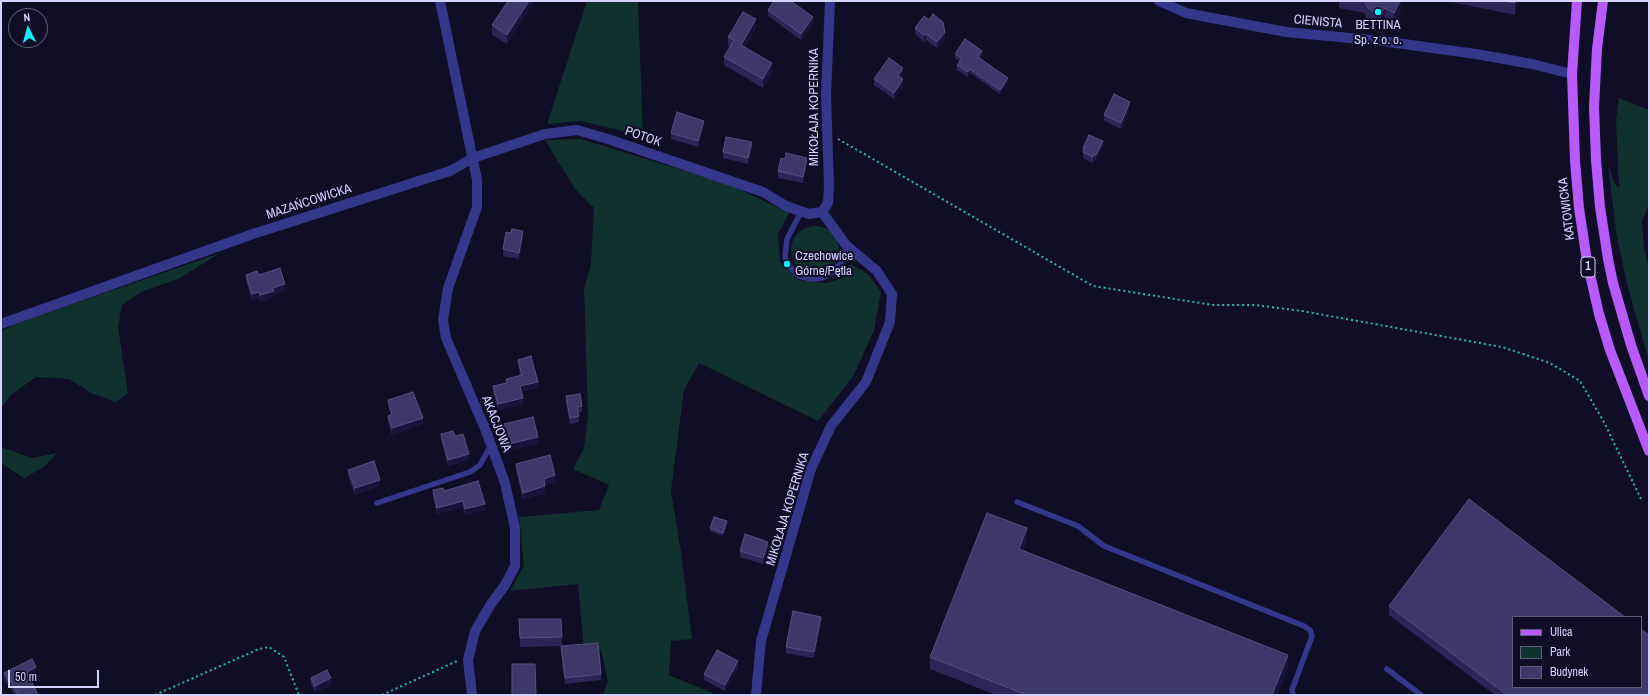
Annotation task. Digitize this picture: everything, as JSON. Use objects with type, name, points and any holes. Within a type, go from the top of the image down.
[{"type":"main road","name":"KATOWICKA","points":[[1577,1],[1572,74],[1575,161],[1579,200],[1591,279],[1610,350],[1649,451]]},
{"type":"main road","name":"1","points":[[1603,1],[1594,107],[1600,207],[1613,283],[1631,345],[1649,396]]},
{"type":"street","points":[[440,1],[473,158]]},
{"type":"street","name":"MIKOŁAJA KOPERNIKA","points":[[822,212],[828,203],[829,186],[826,96],[830,1]]},
{"type":"street","name":"CIENISTA","points":[[1159,1],[1186,13],[1286,32],[1382,41],[1476,54],[1532,64],[1572,74]]},
{"type":"street","name":"POTOK","points":[[473,158],[545,134],[577,130],[608,139],[763,192],[786,206],[801,212]]},
{"type":"street","name":"MAZAŃCOWICKA","points":[[1,324],[253,234],[450,170],[473,158]]},
{"type":"street","name":"AKACJOWA","points":[[472,695],[468,660],[475,631],[491,604],[505,585],[515,566],[515,528],[505,483],[491,445],[446,338],[442,320],[448,288],[477,207],[477,180],[473,158]]},
{"type":"street","points":[[801,212],[809,214],[822,212],[846,245]]},
{"type":"street","name":"MIKOŁAJA KOPERNIKA","points":[[756,695],[761,641],[811,469],[831,426],[866,382],[890,322],[892,294],[877,271],[846,245]]},
{"type":"lane","points":[[801,212],[787,239],[785,256],[787,264],[799,276],[822,278],[830,274],[841,263],[846,245]]},
{"type":"lane","points":[[378,503],[470,472],[480,465],[491,445]]},
{"type":"lane","points":[[1017,502],[1078,526],[1104,546],[1304,626],[1310,630],[1312,636],[1292,690],[1293,695]]},
{"type":"lane","points":[[1387,669],[1421,695]]},
{"type":"path","points":[[827,133],[972,215],[1093,286],[1213,304],[1255,305],[1302,311],[1502,346],[1550,363],[1580,381],[1605,424],[1641,499]]},
{"type":"path","points":[[155,695],[259,649],[269,647],[284,657],[299,695]]},
{"type":"path","points":[[382,695],[461,659],[468,660]]},
{"type":"green space","points":[[587,1],[638,1],[643,136],[581,121],[547,124]]},
{"type":"green space","points":[[1619,98],[1649,110],[1649,204],[1642,221],[1644,247],[1649,270],[1649,361],[1627,284],[1616,232],[1608,165],[1615,184],[1619,188],[1616,120]]},
{"type":"green space","points":[[581,139],[731,185],[789,213],[778,234],[780,262],[799,280],[827,283],[845,277],[851,264],[868,274],[881,292],[874,330],[854,375],[818,421],[699,363],[684,390],[671,491],[681,552],[692,639],[671,641],[669,675],[717,695],[603,695],[608,682],[601,650],[584,650],[578,584],[510,591],[524,565],[519,517],[599,510],[609,485],[573,469],[584,448],[588,417],[584,289],[591,264],[594,208],[575,189],[545,140]]},
{"type":"green space","points":[[810,226],[820,226],[832,233],[839,245],[839,255],[832,267],[820,274],[810,274],[802,270],[795,263],[791,255],[791,245],[795,237],[802,230]]},
{"type":"green space","points":[[220,253],[180,278],[141,292],[122,305],[118,327],[128,394],[115,402],[91,393],[69,379],[36,377],[11,395],[1,408],[1,331],[21,322]]},
{"type":"green space","points":[[1,447],[32,458],[57,453],[44,467],[24,478],[1,463]]},
{"type":"building","points":[[508,1],[529,1],[507,35],[492,25]]},
{"type":"building","points":[[774,1],[791,1],[813,17],[801,34],[768,10]]},
{"type":"building","points":[[1364,1],[1400,1],[1394,13],[1385,8],[1381,13],[1376,13],[1368,8]]},
{"type":"building","points":[[1504,1],[1515,1],[1515,3]]},
{"type":"building","points":[[743,12],[756,19],[741,45],[772,63],[763,79],[724,57],[734,40],[728,37]]},
{"type":"building","points":[[933,14],[943,22],[945,32],[937,42],[915,28],[924,16],[929,20]]},
{"type":"building","points":[[965,39],[982,51],[978,57],[1008,78],[1000,90],[970,69],[968,72],[957,65],[962,58],[955,54]]},
{"type":"building","points":[[889,58],[903,68],[898,76],[903,79],[894,93],[874,79]]},
{"type":"building","points":[[1114,94],[1130,102],[1121,123],[1104,115]]},
{"type":"building","points":[[677,112],[704,121],[698,141],[671,133]]},
{"type":"building","points":[[1089,135],[1103,141],[1096,155],[1095,154],[1093,157],[1083,152],[1083,148]]},
{"type":"building","points":[[726,137],[752,142],[748,158],[723,152]]},
{"type":"building","points":[[786,153],[807,158],[803,177],[778,171],[781,158],[785,159]]},
{"type":"building","points":[[512,229],[523,231],[519,253],[503,249],[506,232],[511,233]]},
{"type":"building","points":[[280,268],[285,284],[273,288],[274,291],[260,295],[259,292],[252,294],[246,275],[257,271],[259,275]]},
{"type":"building","points":[[531,356],[538,382],[520,386],[523,398],[498,404],[493,386],[507,383],[506,379],[522,375],[518,360]]},
{"type":"building","points":[[413,392],[423,418],[392,428],[388,416],[392,414],[388,400]]},
{"type":"building","points":[[580,394],[582,406],[577,407],[579,416],[570,418],[566,396]]},
{"type":"building","points":[[533,417],[538,437],[509,444],[504,424]]},
{"type":"building","points":[[453,431],[455,436],[463,434],[469,454],[448,460],[441,434]]},
{"type":"building","points":[[550,455],[555,475],[544,479],[545,486],[523,493],[516,464]]},
{"type":"building","points":[[374,461],[380,480],[355,488],[348,470]]},
{"type":"building","points":[[478,481],[485,504],[465,509],[463,501],[437,508],[433,490],[443,488],[444,491]]},
{"type":"building","points":[[1469,499],[1624,616],[1512,616],[1512,688],[1642,688],[1642,630],[1649,635],[1649,695],[1507,695],[1389,606]]},
{"type":"building","points":[[987,513],[1027,528],[1019,549],[1288,655],[1272,695],[1027,695],[930,657]]},
{"type":"building","points":[[714,517],[727,521],[723,533],[710,528]]},
{"type":"building","points":[[745,534],[768,542],[763,558],[740,551]]},
{"type":"building","points":[[793,611],[821,617],[814,652],[786,647]]},
{"type":"building","points":[[519,619],[561,619],[562,637],[520,638]]},
{"type":"building","points":[[598,643],[601,674],[565,678],[561,646]]},
{"type":"building","points":[[717,650],[738,661],[725,685],[704,674]]},
{"type":"building","points":[[32,659],[36,667],[27,672],[38,695],[18,695],[10,680],[9,681],[4,673]]},
{"type":"building","points":[[512,664],[535,664],[536,695],[512,695]]},
{"type":"building","points":[[327,670],[331,678],[315,686],[311,678]]},
{"type":"place","name":"BETTINA Sp. z o. o.","points":[[1378,12]]},
{"type":"place","name":"Czechowice Górne/Pętla","points":[[787,264]]}]
